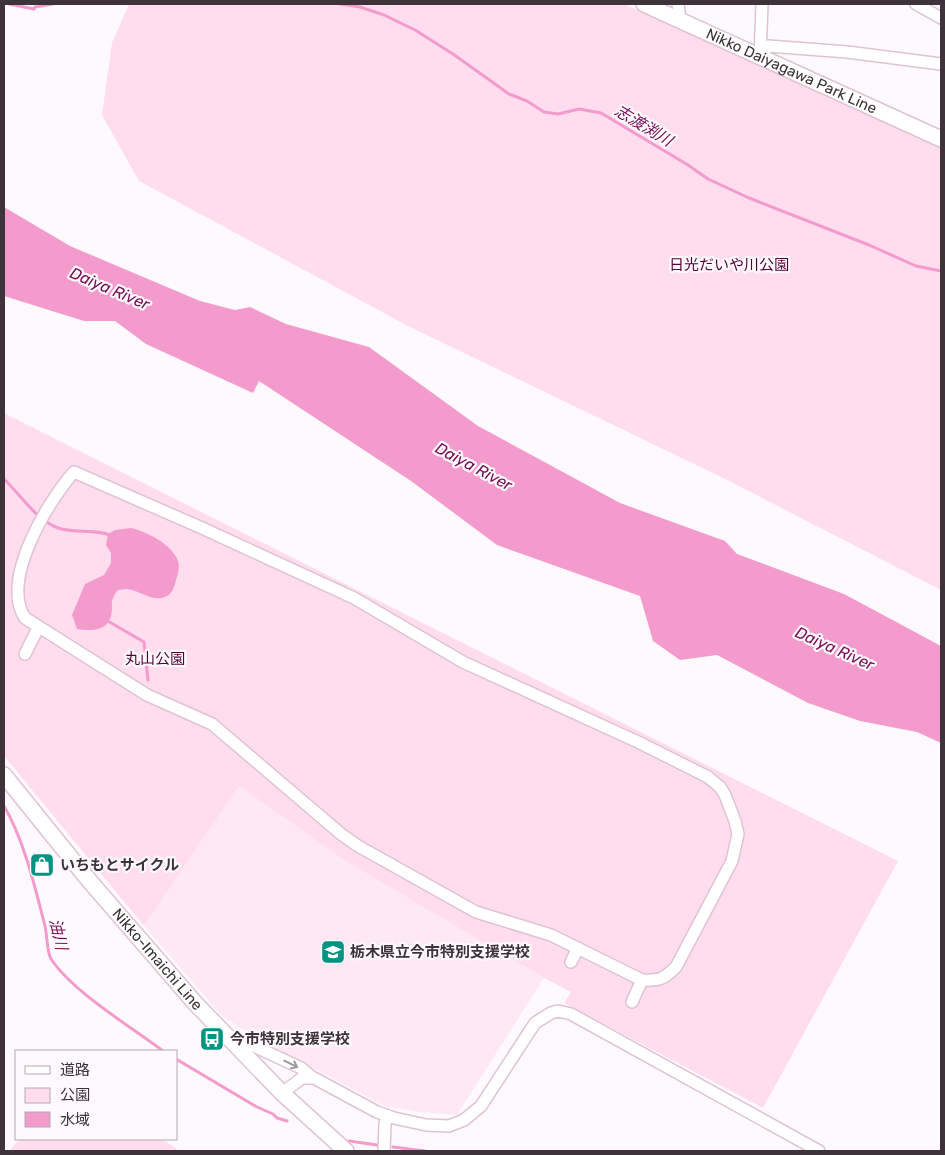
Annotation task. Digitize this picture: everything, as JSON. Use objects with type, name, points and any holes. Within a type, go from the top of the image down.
[{"type":"main road","name":"Nikko Daiyagawa Park Line","points":[[644,4],[941,139]]},
{"type":"main road","name":"Nikko-Imaichi Line","points":[[4,775],[87,878],[195,1003],[282,1093],[346,1151]]},
{"type":"street","points":[[678,4],[680,20]]},
{"type":"street","points":[[760,57],[762,4]]},
{"type":"street","points":[[916,4],[941,18]]},
{"type":"street","points":[[760,57],[768,46],[847,52],[941,64]]},
{"type":"street","points":[[74,472],[354,598],[463,662],[646,746],[708,777],[720,787],[725,795],[735,821],[738,834],[732,861],[676,967],[666,976],[656,980],[642,980],[551,935],[476,912],[358,846],[327,824],[212,724],[147,695],[38,628],[25,618],[20,611],[17,592],[19,568],[27,546],[41,518],[74,472]]},
{"type":"street","points":[[24,654],[38,628]]},
{"type":"street","points":[[571,962],[578,948]]},
{"type":"street","points":[[632,1002],[642,980]]},
{"type":"street","points":[[236,1044],[241,1040],[301,1068],[314,1078],[386,1116],[407,1122],[449,1126],[464,1120],[481,1106],[536,1023],[558,1011],[571,1014],[819,1151]]},
{"type":"street","points":[[282,1093],[302,1078],[314,1078]]},
{"type":"street","points":[[384,1151],[384,1124],[386,1116]]},
{"type":"shaded area","name":"栃木県立今市特別支援学校","points":[[239,786],[347,862],[544,978],[457,1115],[420,1112],[384,1106],[251,1035],[221,1015],[144,926]]},
{"type":"green space","name":"日光だいや川公園","points":[[129,4],[624,4],[941,147],[941,590],[723,478],[408,326],[139,181],[102,115],[112,43]]},
{"type":"green space","name":"丸山公園","points":[[4,413],[898,861],[763,1108],[564,1003],[571,992],[347,862],[239,786],[144,926],[4,756]]},
{"type":"green space","points":[[19,1140],[164,1140],[179,1151],[9,1151]]},
{"type":"water","name":"Daiya River","points":[[4,207],[70,246],[200,301],[235,310],[250,307],[286,324],[369,347],[478,426],[620,503],[725,541],[737,554],[844,594],[941,646],[941,743],[917,732],[860,721],[808,703],[717,655],[680,660],[653,641],[640,596],[497,545],[411,481],[259,381],[253,393],[146,344],[115,321],[84,321],[4,296]]},
{"type":"water","points":[[131,528],[144,532],[165,544],[175,555],[179,568],[173,589],[167,596],[162,598],[126,589],[118,590],[113,598],[111,616],[106,625],[92,630],[77,629],[72,615],[85,584],[104,575],[111,563],[111,553],[106,545],[108,534],[115,530]]},
{"type":"waterway","name":"志渡渕川","points":[[9,4],[34,9],[35,7],[53,4]]},
{"type":"waterway","name":"志渡渕川","points":[[340,4],[360,7],[384,15],[415,30],[453,54],[509,94],[527,101],[544,112],[558,114],[579,109],[601,113],[708,179],[749,198],[869,245],[916,266],[941,271]]},
{"type":"waterway","points":[[4,479],[35,513],[50,524],[65,530],[99,532],[112,536]]},
{"type":"waterway","points":[[106,620],[144,642],[148,680]]},
{"type":"waterway","name":"油川","points":[[4,806],[28,864],[45,926],[51,959],[61,972],[88,996],[162,1050]]},
{"type":"waterway","name":"油川","points":[[178,1060],[257,1107],[273,1114],[277,1118],[287,1121]]},
{"type":"waterway","name":"油川","points":[[349,1141],[377,1145]]},
{"type":"waterway","name":"油川","points":[[393,1147],[425,1151]]},
{"type":"place","name":"いちもとサイクル","points":[[42,865]]},
{"type":"place","name":"栃木県立今市特別支援学校","points":[[333,952]]},
{"type":"place","name":"今市特別支援学校","points":[[212,1039]]}]
